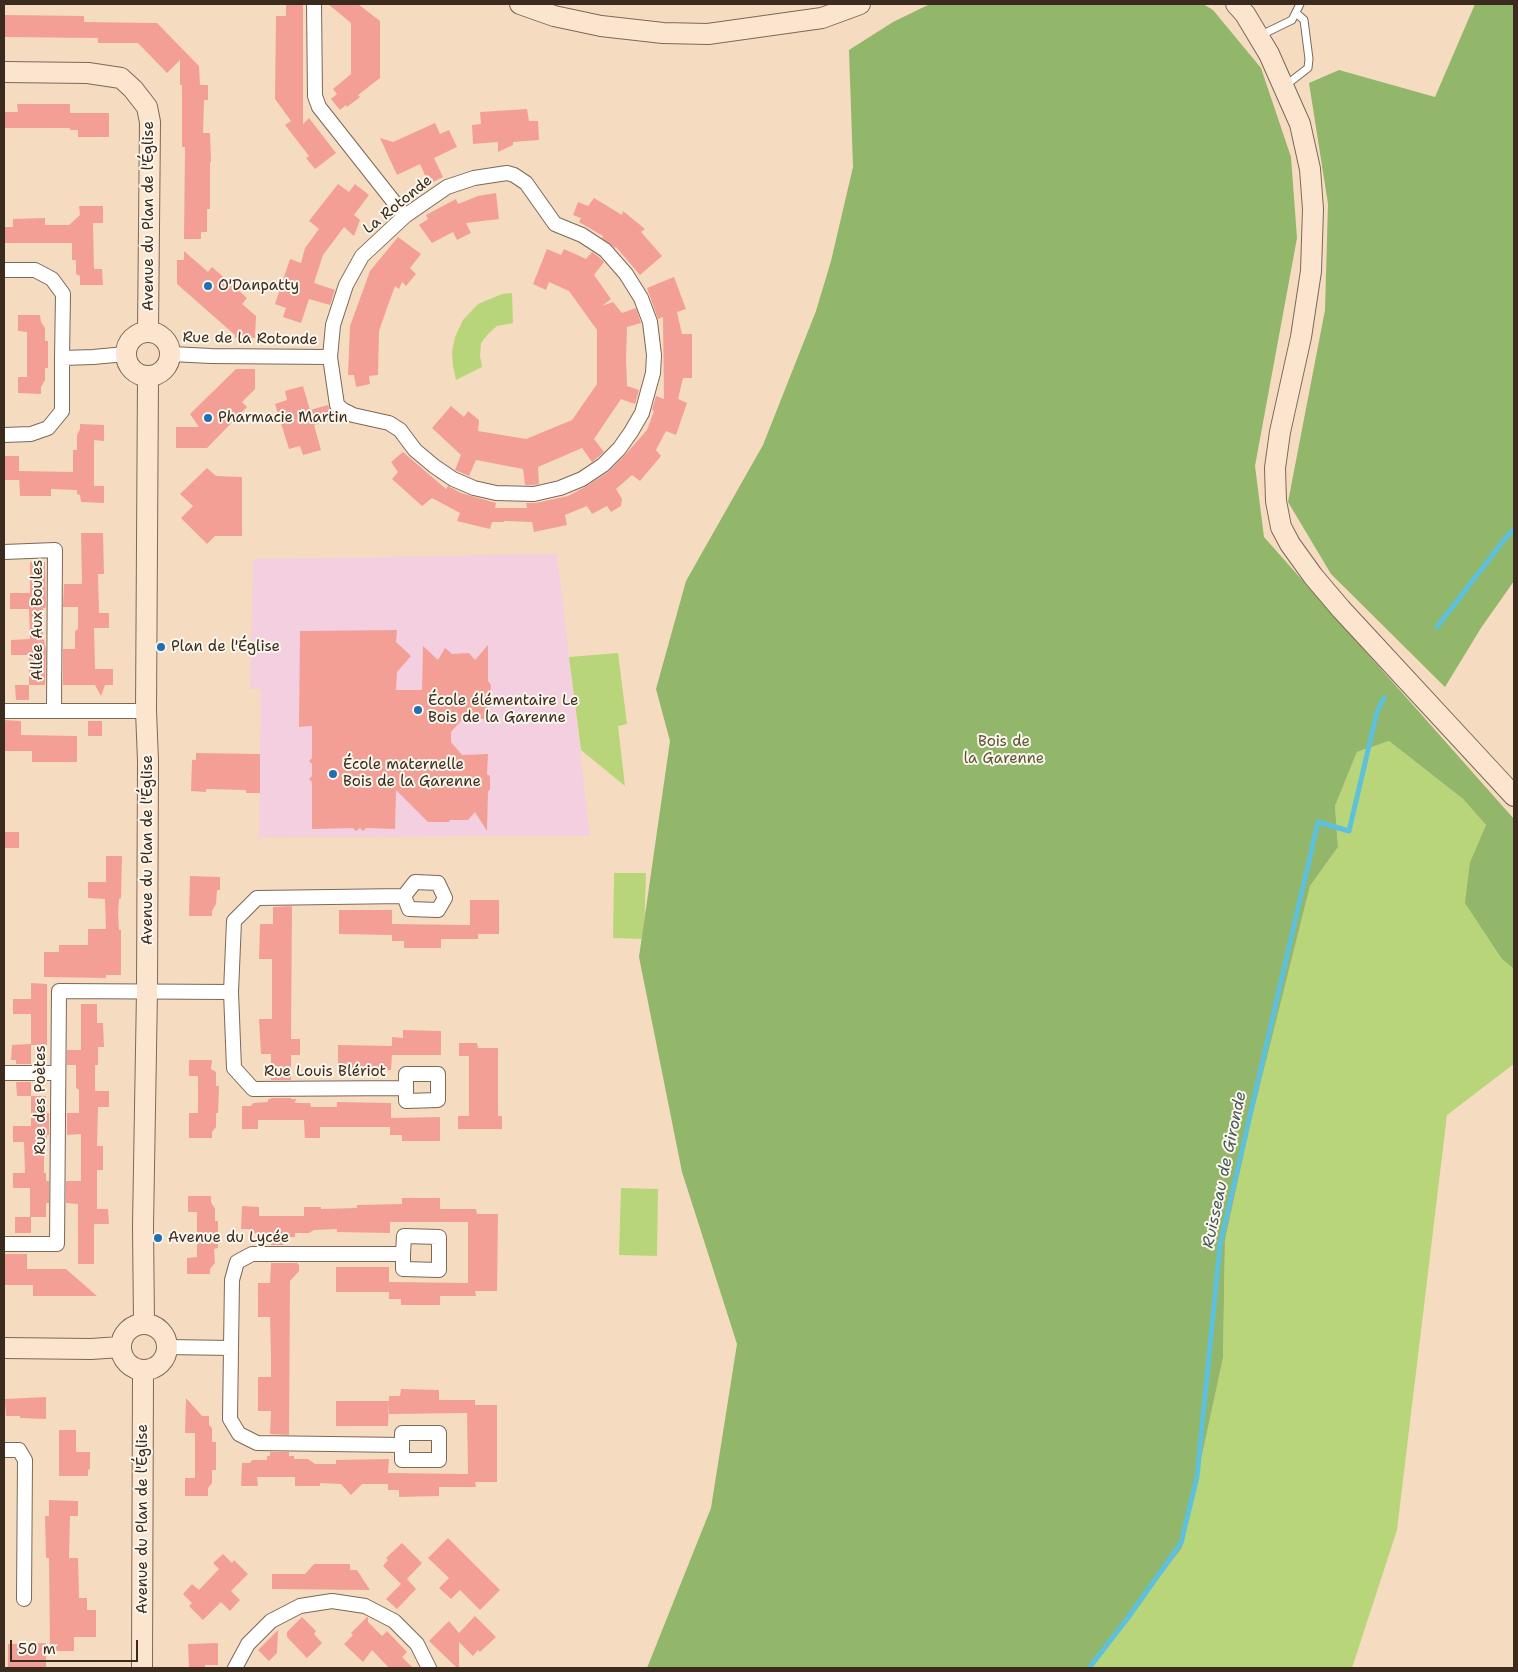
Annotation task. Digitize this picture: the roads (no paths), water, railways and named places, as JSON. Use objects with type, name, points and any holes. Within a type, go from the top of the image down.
[{"type":"street","points":[[314,4],[315,96],[319,107],[405,216]]},
{"type":"street","points":[[520,4],[554,16],[601,26],[663,33],[708,34],[822,18],[860,4]]},
{"type":"street","points":[[1236,4],[1245,14],[1270,54],[1300,124],[1310,169],[1313,209],[1311,271],[1275,468],[1276,501],[1281,527],[1290,544],[1307,568],[1341,609],[1514,796]]},
{"type":"street","name":"Avenue du Plan de l'Église","points":[[4,72],[88,73],[121,78],[134,89],[147,107],[150,122],[148,332]]},
{"type":"street","name":"La Rotonde","points":[[507,173],[514,174],[530,189],[555,224],[582,235],[605,250],[626,274],[641,298],[650,322],[654,356],[653,373],[642,413],[619,449],[603,465],[582,479],[560,488],[534,494],[496,493],[474,488],[453,479],[415,450],[400,430],[389,422],[353,414],[337,405],[330,357],[333,325],[346,286],[362,256],[405,216],[447,187],[474,178],[507,173]]},
{"type":"street","points":[[4,270],[34,270],[52,279],[63,294],[62,411],[48,428],[31,434],[4,435]]},
{"type":"street","points":[[148,332],[162,336],[170,347],[170,361],[161,373],[148,377],[141,376],[130,367],[126,354],[130,340],[135,336],[148,332]]},
{"type":"street","points":[[62,358],[126,354]]},
{"type":"street","name":"Rue de la Rotonde","points":[[170,354],[330,357]]},
{"type":"street","name":"Avenue du Plan de l'Église","points":[[144,1324],[143,1226],[148,761],[146,711],[148,377]]},
{"type":"street","name":"Allée Aux Boules","points":[[4,552],[55,550],[54,711]]},
{"type":"street","points":[[4,712],[146,711]]},
{"type":"street","name":"Rue Louis Blériot","points":[[404,896],[257,898],[234,921],[232,992],[234,1068],[253,1089],[406,1088]]},
{"type":"street","name":"Rue des Poètes","points":[[4,1244],[57,1244],[59,990],[147,991]]},
{"type":"street","points":[[147,991],[232,992]]},
{"type":"street","points":[[4,1073],[58,1073]]},
{"type":"street","points":[[402,1446],[257,1443],[239,1434],[230,1419],[232,1280],[237,1262],[252,1254],[403,1254]]},
{"type":"street","points":[[144,1324],[151,1325],[162,1333],[167,1347],[162,1360],[157,1366],[143,1370],[130,1365],[122,1354],[120,1347],[130,1328],[144,1324]]},
{"type":"street","points":[[4,1348],[91,1349],[120,1347]]},
{"type":"street","points":[[167,1347],[231,1348]]},
{"type":"street","name":"Avenue du Plan de l'Église","points":[[142,1668],[143,1370]]},
{"type":"street","points":[[4,1450],[19,1450],[25,1460],[24,1599]]},
{"type":"street","points":[[235,1668],[248,1644],[271,1620],[300,1606],[332,1601],[365,1606],[394,1621],[417,1644],[429,1668]]},
{"type":"lane","points":[[1258,36],[1292,20],[1300,4]]},
{"type":"lane","points":[[1283,87],[1308,68],[1309,59],[1304,20],[1296,13]]},
{"type":"waterway","points":[[1437,627],[1514,529]]},
{"type":"waterway","name":"Ruisseau de Gironde","points":[[1089,1668],[1127,1619],[1181,1543],[1197,1477],[1220,1245],[1318,822],[1349,831],[1377,712],[1384,698]]},
{"type":"place","name":"O'Danpatty","points":[[208,286]]},
{"type":"place","name":"Pharmacie Martin","points":[[208,418]]},
{"type":"place","name":"Plan de l'Église","points":[[161,647]]},
{"type":"place","name":"École élémentaire Le Bois de la Garenne","points":[[418,710]]},
{"type":"place","name":"École maternelle Bois de la Garenne","points":[[333,774]]},
{"type":"place","name":"Avenue du Lycée","points":[[158,1238]]},
{"type":"park label","name":"Bois de la Garenne","points":[[1004,750]]}]
